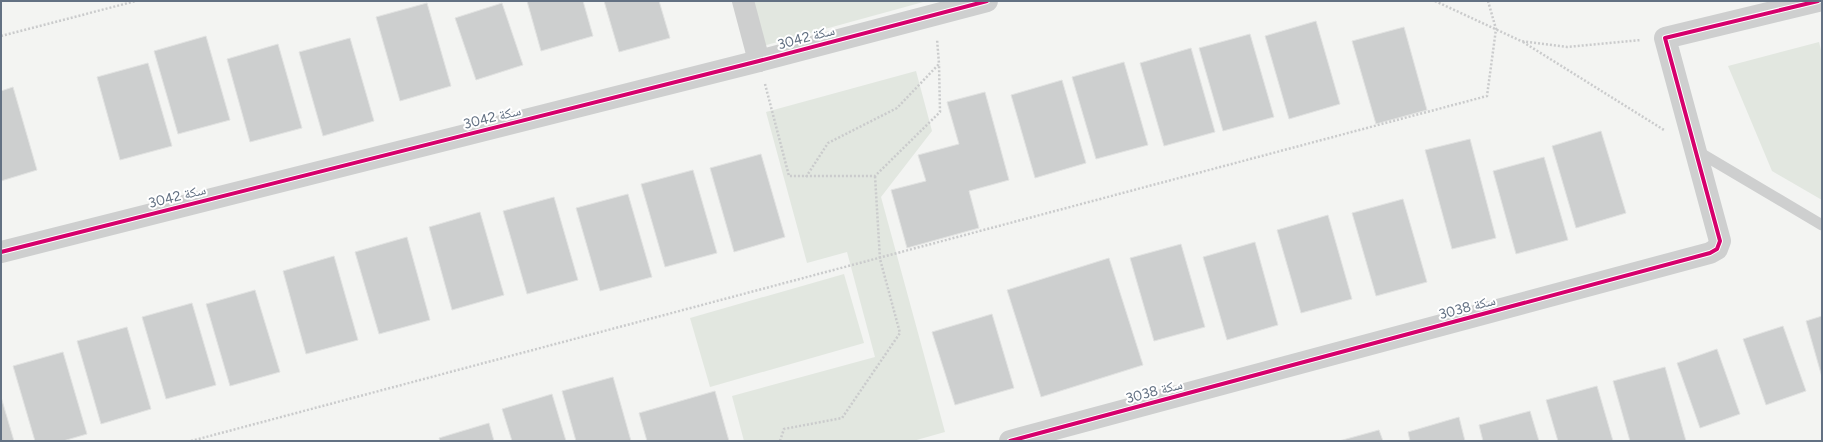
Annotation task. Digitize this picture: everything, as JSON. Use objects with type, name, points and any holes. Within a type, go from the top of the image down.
[{"type":"street","points":[[742,1],[759,61]]},
{"type":"street","name":"سكة 3042","points":[[1,252],[759,61],[987,1]]},
{"type":"street","points":[[1665,38],[1818,1]]},
{"type":"street","name":"سكة 3038","points":[[1010,441],[1710,253],[1717,249],[1720,241],[1697,151],[1665,38]]},
{"type":"lane","points":[[1697,151],[1822,225]]},
{"type":"path","points":[[1,36],[136,1]]},
{"type":"path","points":[[1435,1],[1521,41],[1697,151]]},
{"type":"path","points":[[191,441],[880,259],[1487,96],[1496,29],[1488,1]]},
{"type":"path","points":[[759,61],[789,176],[875,176],[940,112],[939,64],[935,14]]},
{"type":"path","points":[[1521,41],[1567,47],[1665,38]]},
{"type":"path","points":[[806,177],[828,143],[897,108],[939,64]]},
{"type":"path","points":[[780,441],[784,430],[842,418],[900,333],[880,259],[875,176]]},
{"type":"shaded area","points":[[751,1],[927,1],[763,46]]},
{"type":"shaded area","points":[[1819,42],[1822,54],[1822,200],[1772,171],[1728,66]]},
{"type":"shaded area","points":[[916,71],[932,131],[881,197],[945,432],[913,441],[744,441],[732,396],[875,357],[847,252],[807,263],[766,112]]},
{"type":"shaded area","points":[[844,274],[864,343],[710,387],[690,318]]},
{"type":"building","points":[[527,1],[583,1],[593,36],[541,51]]},
{"type":"building","points":[[604,1],[659,1],[670,38],[619,52]]},
{"type":"building","points":[[427,3],[451,86],[400,101],[376,17]]},
{"type":"building","points":[[502,3],[523,65],[476,80],[455,18]]},
{"type":"building","points":[[1316,21],[1340,104],[1289,119],[1265,36]]},
{"type":"building","points":[[1404,27],[1427,110],[1376,124],[1352,41]]},
{"type":"building","points":[[1250,34],[1274,117],[1223,131],[1199,48]]},
{"type":"building","points":[[206,36],[230,120],[178,134],[154,51]]},
{"type":"building","points":[[350,38],[374,121],[323,136],[299,52]]},
{"type":"building","points":[[278,44],[302,128],[250,142],[227,59]]},
{"type":"building","points":[[1191,48],[1215,132],[1164,146],[1140,63]]},
{"type":"building","points":[[1124,62],[1148,145],[1096,159],[1072,77]]},
{"type":"building","points":[[148,63],[172,146],[120,160],[97,77]]},
{"type":"building","points":[[1062,80],[1086,163],[1035,178],[1011,95]]},
{"type":"building","points":[[13,87],[37,170],[1,181],[1,91]]},
{"type":"building","points":[[985,92],[1009,180],[969,191],[979,228],[907,248],[891,190],[926,181],[918,155],[959,144],[947,102]]},
{"type":"building","points":[[1601,131],[1626,213],[1576,228],[1552,146]]},
{"type":"building","points":[[1470,139],[1496,238],[1452,249],[1425,150]]},
{"type":"building","points":[[761,154],[785,237],[734,252],[710,168]]},
{"type":"building","points":[[1544,157],[1568,240],[1516,254],[1493,171]]},
{"type":"building","points":[[693,170],[717,253],[665,267],[641,184]]},
{"type":"building","points":[[628,194],[652,277],[600,291],[576,208]]},
{"type":"building","points":[[554,197],[578,280],[527,294],[503,211]]},
{"type":"building","points":[[1403,199],[1427,282],[1376,296],[1352,213]]},
{"type":"building","points":[[480,212],[504,295],[452,310],[429,227]]},
{"type":"building","points":[[1328,215],[1352,299],[1301,313],[1277,230]]},
{"type":"building","points":[[407,237],[430,320],[379,334],[355,252]]},
{"type":"building","points":[[1255,242],[1278,325],[1227,340],[1203,257]]},
{"type":"building","points":[[1181,244],[1205,327],[1154,341],[1130,258]]},
{"type":"building","points":[[334,256],[358,340],[306,354],[283,271]]},
{"type":"building","points":[[1109,258],[1143,365],[1041,397],[1007,290]]},
{"type":"building","points":[[255,290],[280,372],[230,386],[206,304]]},
{"type":"building","points":[[192,303],[216,385],[166,399],[142,317]]},
{"type":"building","points":[[992,314],[1014,388],[955,405],[932,332]]},
{"type":"building","points":[[1822,316],[1822,377],[1806,321]]},
{"type":"building","points":[[1783,326],[1806,391],[1766,405],[1743,339]]},
{"type":"building","points":[[127,327],[151,409],[101,424],[77,341]]},
{"type":"building","points":[[1717,349],[1740,414],[1700,428],[1677,363]]},
{"type":"building","points":[[63,352],[87,434],[63,441],[35,441],[13,366]]},
{"type":"building","points":[[1665,367],[1686,441],[1630,441],[1613,381]]},
{"type":"building","points":[[613,377],[631,441],[576,441],[562,391]]},
{"type":"building","points":[[1597,386],[1613,441],[1558,441],[1546,400]]},
{"type":"building","points":[[715,391],[729,441],[647,441],[639,413]]},
{"type":"building","points":[[552,394],[566,441],[512,441],[502,409]]},
{"type":"building","points":[[1,397],[14,441],[1,441]]},
{"type":"building","points":[[1530,411],[1539,441],[1483,441],[1479,425]]},
{"type":"building","points":[[1459,417],[1465,441],[1410,441],[1408,432]]},
{"type":"building","points":[[489,423],[494,441],[440,441],[439,438]]},
{"type":"building","points":[[1379,430],[1383,441],[1339,441]]},
{"type":"cycle path","points":[[1,252],[759,61],[987,1]]},
{"type":"cycle path","points":[[1010,441],[1710,253],[1717,249],[1720,241],[1665,38],[1818,1]]}]
